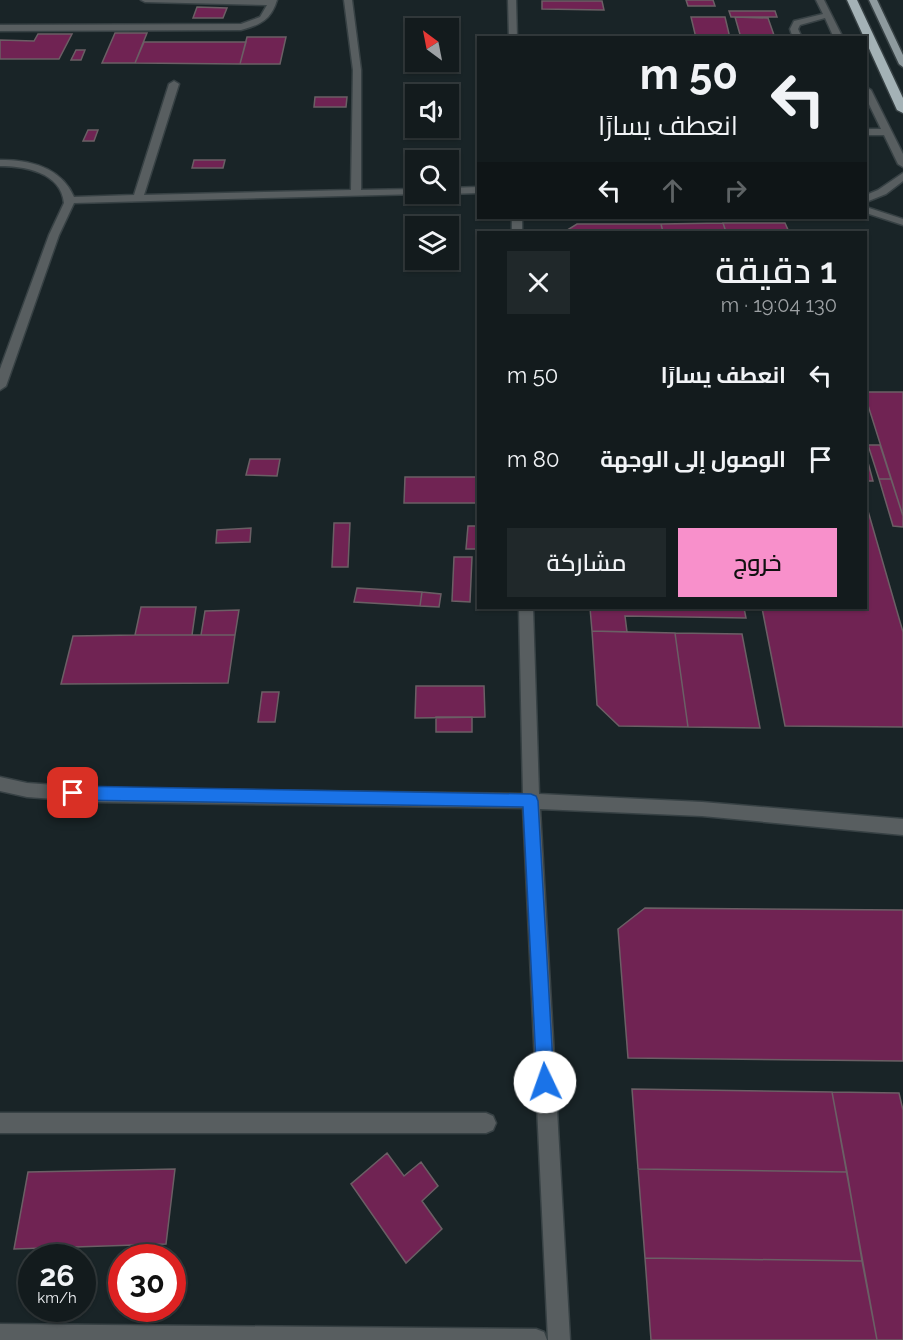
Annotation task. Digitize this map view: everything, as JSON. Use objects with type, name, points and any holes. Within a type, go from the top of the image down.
[{"type":"highway","points":[[852,0],[882,70],[903,110]]},
{"type":"main road","points":[[873,0],[903,64]]},
{"type":"street","points":[[0,28],[235,28],[263,19],[269,14],[272,1],[145,0]]},
{"type":"street","points":[[348,0],[357,58],[356,193]]},
{"type":"street","points":[[512,0],[513,36]]},
{"type":"street","points":[[820,0],[838,36]]},
{"type":"street","points":[[797,36],[794,29],[797,23],[827,15]]},
{"type":"street","points":[[138,198],[174,84]]},
{"type":"street","points":[[867,92],[903,164]]},
{"type":"street","points":[[867,132],[887,132]]},
{"type":"street","points":[[0,163],[22,165],[51,175],[61,183],[69,200],[68,209],[54,236],[0,387]]},
{"type":"street","points":[[867,199],[882,192],[903,176]]},
{"type":"street","points":[[459,191],[477,190]]},
{"type":"street","points":[[69,200],[405,192]]},
{"type":"street","points":[[867,210],[903,222]]},
{"type":"street","points":[[526,609],[531,801],[559,1340]]},
{"type":"street","points":[[0,784],[27,790],[96,795],[531,801],[772,815],[903,827]]},
{"type":"street","points":[[0,1123],[486,1123]]},
{"type":"street","points":[[0,1335],[537,1340]]},
{"type":"building","points":[[686,0],[713,0],[715,6],[688,6]]},
{"type":"building","points":[[542,1],[602,1],[604,10],[542,9]]},
{"type":"building","points":[[197,7],[227,8],[223,18],[193,18]]},
{"type":"building","points":[[729,11],[775,11],[777,17],[731,17]]},
{"type":"building","points":[[691,17],[725,17],[730,36],[696,36]]},
{"type":"building","points":[[735,17],[768,18],[774,36],[740,36]]},
{"type":"building","points":[[115,33],[147,33],[135,63],[102,63]]},
{"type":"building","points":[[38,34],[72,34],[59,59],[0,59],[0,40],[34,41]]},
{"type":"building","points":[[247,37],[286,37],[280,64],[240,64]]},
{"type":"building","points":[[144,42],[246,42],[240,64],[135,63]]},
{"type":"building","points":[[76,50],[85,50],[81,60],[71,60]]},
{"type":"building","points":[[315,97],[347,97],[346,107],[314,107]]},
{"type":"building","points":[[88,130],[98,130],[94,141],[83,141]]},
{"type":"building","points":[[194,160],[225,160],[223,168],[192,168]]},
{"type":"building","points":[[723,223],[726,231],[663,231],[661,224]]},
{"type":"building","points":[[723,223],[785,223],[789,231],[726,231]]},
{"type":"building","points":[[577,224],[661,224],[663,231],[566,231]]},
{"type":"building","points":[[867,392],[903,392],[903,516],[867,402]]},
{"type":"building","points":[[868,445],[880,445],[891,479],[879,479]]},
{"type":"building","points":[[250,459],[280,459],[277,476],[246,475]]},
{"type":"building","points":[[867,459],[873,481],[867,481]]},
{"type":"building","points":[[405,477],[477,477],[477,503],[404,503]]},
{"type":"building","points":[[879,479],[891,479],[903,516],[903,527],[893,526]]},
{"type":"building","points":[[867,507],[903,632],[903,727],[785,726],[762,609],[867,609]]},
{"type":"building","points":[[334,523],[350,523],[348,567],[332,567]]},
{"type":"building","points":[[468,526],[477,526],[477,549],[466,549]]},
{"type":"building","points":[[251,528],[250,542],[216,543],[217,530]]},
{"type":"building","points":[[454,557],[472,557],[470,602],[452,601]]},
{"type":"building","points":[[357,588],[422,592],[420,606],[354,602]]},
{"type":"building","points":[[422,592],[441,594],[439,607],[420,606]]},
{"type":"building","points":[[141,607],[196,607],[192,635],[135,635]]},
{"type":"building","points":[[590,609],[744,609],[746,618],[625,616],[627,632],[592,631]]},
{"type":"building","points":[[239,610],[235,635],[201,635],[205,611]]},
{"type":"building","points":[[592,631],[675,633],[688,727],[619,726],[597,705]]},
{"type":"building","points":[[675,633],[742,634],[760,728],[688,727]]},
{"type":"building","points":[[235,635],[228,683],[61,684],[73,636]]},
{"type":"building","points":[[416,686],[484,686],[485,717],[415,718]]},
{"type":"building","points":[[262,692],[279,692],[275,722],[258,722]]},
{"type":"building","points":[[436,717],[472,717],[472,732],[436,732]]},
{"type":"building","points":[[645,908],[903,910],[903,1061],[628,1058],[618,929]]},
{"type":"building","points":[[632,1089],[832,1092],[847,1172],[638,1169]]},
{"type":"building","points":[[832,1092],[899,1093],[903,1110],[903,1340],[877,1340]]},
{"type":"building","points":[[387,1153],[404,1176],[421,1162],[438,1186],[422,1201],[442,1229],[406,1263],[351,1184]]},
{"type":"building","points":[[175,1169],[166,1244],[108,1244],[108,1246],[96,1246],[96,1244],[18,1244],[18,1249],[14,1249],[28,1172]]},
{"type":"building","points":[[638,1169],[847,1172],[862,1261],[645,1258]]},
{"type":"building","points":[[645,1258],[862,1261],[877,1340],[651,1340]]},
{"type":"route","points":[[73,793],[531,801],[545,1082]]}]
